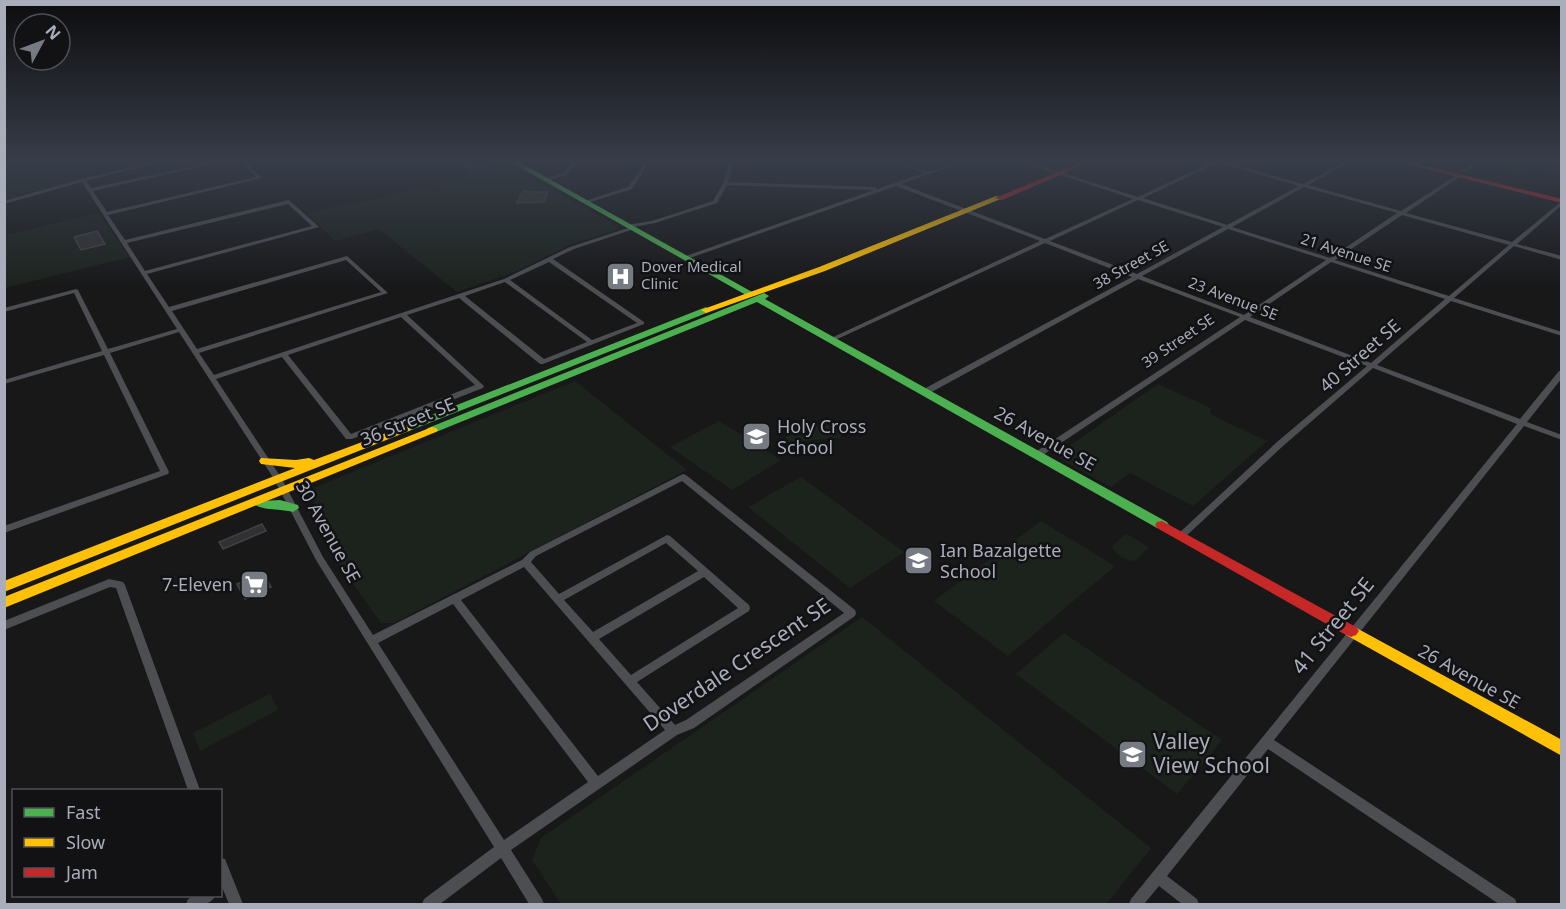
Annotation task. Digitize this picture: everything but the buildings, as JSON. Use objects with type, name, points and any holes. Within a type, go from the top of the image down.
[{"type":"main road","name":"26 Avenue SE","points":[[588,203],[1562,749]]},
{"type":"main road","name":"36 Street SE","points":[[4,587],[331,458],[753,296],[985,203]]},
{"type":"main road","name":"36 Street SE","points":[[4,603],[725,312],[753,296]]},
{"type":"main road","points":[[725,312],[755,308],[780,311]]},
{"type":"main road","points":[[265,461],[296,464],[331,458]]},
{"type":"main road","points":[[238,510],[270,504],[293,508]]},
{"type":"street","name":"30 Avenue SE","points":[[98,203],[286,491],[319,558],[537,904]]},
{"type":"street","points":[[105,214],[151,203]]},
{"type":"street","points":[[123,242],[283,203]]},
{"type":"street","points":[[144,273],[316,228],[291,203]]},
{"type":"street","points":[[211,378],[506,280],[572,248],[711,203]]},
{"type":"street","points":[[685,258],[840,203]]},
{"type":"street","name":"23 Avenue SE","points":[[946,203],[1562,438]]},
{"type":"street","points":[[831,340],[1126,203]]},
{"type":"street","name":"21 Avenue SE","points":[[1155,203],[1562,334]]},
{"type":"street","name":"38 Street SE","points":[[925,392],[1272,203]]},
{"type":"street","points":[[1368,203],[1562,258]]},
{"type":"street","name":"39 Street SE","points":[[1037,455],[1417,203]]},
{"type":"street","name":"40 Street SE","points":[[1181,536],[1280,444],[1559,203]]},
{"type":"street","points":[[633,229],[653,222]]},
{"type":"street","points":[[167,310],[347,258],[385,293],[195,352]]},
{"type":"street","points":[[460,295],[543,362],[642,323],[550,260]]},
{"type":"street","points":[[506,280],[592,343]]},
{"type":"street","points":[[4,530],[165,472],[76,291],[7,309]]},
{"type":"street","points":[[284,354],[349,437],[480,386],[404,315]]},
{"type":"street","points":[[4,382],[180,330]]},
{"type":"street","name":"41 Street SE","points":[[1136,904],[1562,373]]},
{"type":"street","name":"Doverdale Crescent SE","points":[[372,641],[525,562],[533,554],[683,477],[851,613],[690,724],[673,730],[503,848]]},
{"type":"street","points":[[558,599],[667,538],[745,608],[630,681]]},
{"type":"street","points":[[525,562],[673,730]]},
{"type":"street","points":[[592,638],[705,572]]},
{"type":"street","points":[[4,626],[109,584],[120,585],[194,789]]},
{"type":"street","points":[[454,598],[597,784]]},
{"type":"street","points":[[1267,742],[1510,904]]},
{"type":"street","points":[[429,904],[503,848]]},
{"type":"street","points":[[1158,877],[1192,904]]},
{"type":"street","points":[[224,886],[236,904]]},
{"type":"shaded area","points":[[345,203],[577,203],[617,226],[616,230],[569,245],[515,272],[457,292],[379,229],[335,241],[307,214]]},
{"type":"shaded area","points":[[98,213],[130,257],[5,288],[5,235]]},
{"type":"shaded area","points":[[575,381],[687,470],[394,623],[381,623],[338,562],[312,497],[313,488]]},
{"type":"shaded area","points":[[1158,384],[1211,408],[1210,413],[1214,416],[1267,441],[1193,506],[1130,473],[1111,487],[1060,457],[1062,451]]},
{"type":"shaded area","points":[[719,421],[781,460],[732,490],[670,447]]},
{"type":"shaded area","points":[[857,424],[870,432],[841,435],[840,438],[787,442],[785,436],[790,435],[789,428]]},
{"type":"shaded area","points":[[801,477],[904,552],[850,588],[748,507]]},
{"type":"shaded area","points":[[1041,521],[1115,566],[1008,656],[934,601]]},
{"type":"shaded area","points":[[1126,534],[1149,547],[1135,561],[1121,557],[1112,546]]},
{"type":"shaded area","points":[[862,617],[1151,848],[1106,904],[561,904],[532,860],[541,838]]},
{"type":"shaded area","points":[[1064,633],[1222,740],[1177,794],[1016,674]]},
{"type":"shaded area","points":[[270,694],[278,710],[200,751],[193,733]]},
{"type":"traffic: fast","points":[[588,203],[749,293]]},
{"type":"traffic: fast","points":[[432,430],[764,296]]},
{"type":"traffic: fast","points":[[758,299],[1162,525]]},
{"type":"traffic: fast","points":[[405,429],[706,310]]},
{"type":"traffic: fast","points":[[262,505],[280,504],[293,508]]},
{"type":"traffic: slow","points":[[706,310],[822,269],[985,203]]},
{"type":"traffic: slow","points":[[4,587],[405,429]]},
{"type":"traffic: slow","points":[[4,603],[432,430]]},
{"type":"traffic: slow","points":[[265,461],[296,464],[309,462]]},
{"type":"traffic: slow","points":[[1351,631],[1562,749]]},
{"type":"traffic: jam","points":[[1162,525],[1351,631]]},
{"type":"place","name":"Dover Medical Clinic","points":[[620,276]]},
{"type":"place","name":"Holy Cross School","points":[[756,437]]},
{"type":"place","name":"Ian Bazalgette School","points":[[919,561]]},
{"type":"place","name":"7-Eleven","points":[[254,585]]},
{"type":"place","name":"Valley View School","points":[[1132,754]]}]
